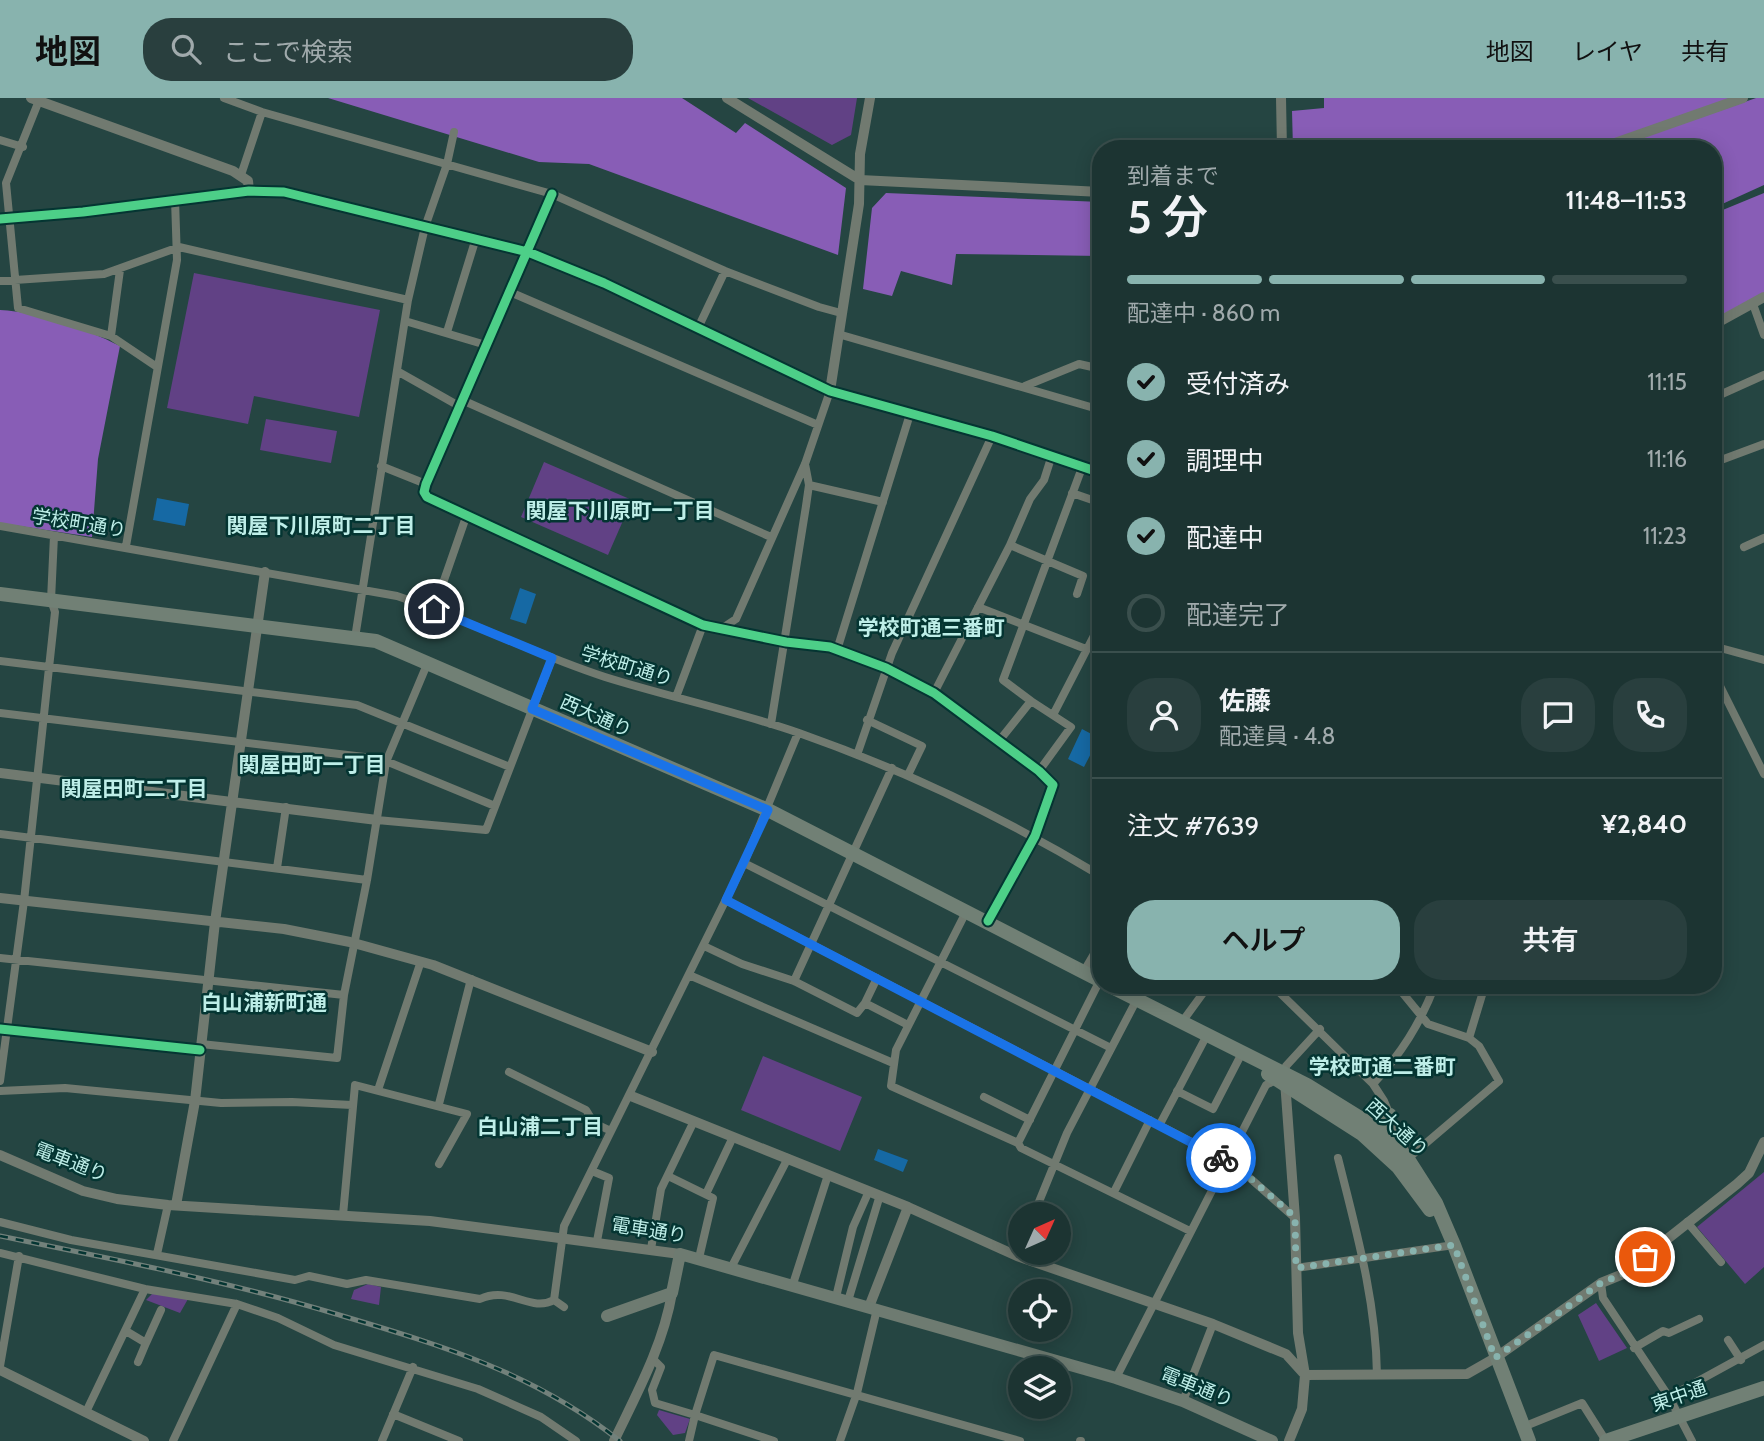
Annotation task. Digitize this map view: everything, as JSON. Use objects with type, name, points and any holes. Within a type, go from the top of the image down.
[{"type":"highway","name":"西大通り","points":[[0,594],[376,641],[768,810],[1092,976]]},
{"type":"highway","name":"西大通り","points":[[1124,994],[1242,1054],[1403,1163]]},
{"type":"highway","name":"西大通り","points":[[1282,1080],[1370,1124],[1436,1203],[1526,1434]]},
{"type":"highway","points":[[1370,1124],[1383,1124],[1390,1115]]},
{"type":"highway","name":"東中通","points":[[1606,1441],[1764,1388]]},
{"type":"main road","name":"電車通り","points":[[680,1254],[732,1266],[1116,1378],[1183,1401],[1272,1441]]},
{"type":"main road","points":[[607,1316],[672,1293],[680,1254]]},
{"type":"street","points":[[224,98],[262,112],[552,194],[725,271],[841,313]]},
{"type":"street","points":[[727,98],[860,180],[1092,192]]},
{"type":"street","points":[[721,629],[736,619],[805,464],[830,391],[860,180],[860,154],[870,98]]},
{"type":"street","points":[[1281,98],[1282,140]]},
{"type":"street","points":[[1624,140],[1743,98]]},
{"type":"street","points":[[157,367],[111,336],[18,308],[5,218],[6,183],[23,148],[37,99],[240,175],[248,181],[249,191]]},
{"type":"street","points":[[240,175],[262,112]]},
{"type":"street","points":[[355,638],[408,300],[425,226],[447,164],[454,132]]},
{"type":"street","points":[[0,140],[23,148]]},
{"type":"street","points":[[5,218],[249,191],[284,192],[528,252],[604,283],[830,391],[992,436],[1092,469]]},
{"type":"street","points":[[552,194],[424,492],[427,497],[466,517],[703,625],[837,650],[886,668],[934,693],[1039,771],[1053,785],[1035,836],[988,921]]},
{"type":"street","points":[[126,546],[179,247],[176,199]]},
{"type":"street","points":[[447,332],[476,239]]},
{"type":"street","points":[[0,281],[120,270],[179,247],[408,300]]},
{"type":"street","points":[[111,336],[120,270]]},
{"type":"street","points":[[698,328],[725,271]]},
{"type":"street","points":[[510,292],[818,425]]},
{"type":"street","points":[[1722,320],[1764,297]]},
{"type":"street","points":[[1753,304],[1764,335]]},
{"type":"street","points":[[405,321],[486,345]]},
{"type":"street","points":[[838,334],[1092,407]]},
{"type":"street","points":[[1025,386],[1079,364],[1092,367]]},
{"type":"street","points":[[397,370],[461,403],[771,537]]},
{"type":"street","points":[[1722,394],[1764,375]]},
{"type":"street","points":[[837,650],[910,414]]},
{"type":"street","points":[[857,755],[886,668],[916,596],[992,436]]},
{"type":"street","points":[[1722,460],[1764,444]]},
{"type":"street","points":[[934,693],[1010,545],[1030,499],[1044,480],[1052,455]]},
{"type":"street","points":[[771,724],[809,485],[805,464]]},
{"type":"street","points":[[1039,771],[1071,727],[1003,680],[1083,465]]},
{"type":"street","points":[[381,466],[426,484]]},
{"type":"street","points":[[809,485],[883,502]]},
{"type":"street","points":[[1072,493],[1092,500]]},
{"type":"street","points":[[434,609],[466,517]]},
{"type":"street","name":"学校町通り","points":[[0,526],[362,588],[434,609],[552,658],[771,724],[892,768],[1035,836],[1092,871]]},
{"type":"street","points":[[0,1082],[4,1029],[24,901],[55,612],[51,600],[54,536]]},
{"type":"street","points":[[1744,547],[1764,538]]},
{"type":"street","points":[[1010,545],[1083,576],[1077,594]]},
{"type":"street","points":[[157,1254],[172,1205],[195,1101],[223,861],[265,572]]},
{"type":"street","points":[[978,607],[1086,649]]},
{"type":"street","points":[[676,697],[703,625]]},
{"type":"street","points":[[1053,715],[1092,638]]},
{"type":"street","points":[[1722,648],[1764,660]]},
{"type":"street","points":[[0,773],[377,820],[486,830],[552,658]]},
{"type":"street","points":[[0,661],[357,705],[510,767]]},
{"type":"street","points":[[4,1029],[337,1058],[344,995],[368,880],[386,762],[428,662]]},
{"type":"street","points":[[1722,690],[1764,774]]},
{"type":"street","points":[[999,741],[1031,701]]},
{"type":"street","points":[[0,713],[386,762],[495,806]]},
{"type":"street","points":[[867,720],[922,746],[908,775]]},
{"type":"street","points":[[554,1300],[564,1226],[611,1130],[631,1096],[744,863],[798,733]]},
{"type":"street","points":[[794,981],[892,768]]},
{"type":"street","points":[[277,868],[286,807]]},
{"type":"street","points":[[0,834],[368,880]]},
{"type":"street","points":[[744,863],[1111,1048]]},
{"type":"street","points":[[0,898],[285,929],[355,943],[421,961],[471,979],[652,1052]]},
{"type":"street","points":[[726,900],[1226,1160],[1295,1217]]},
{"type":"street","points":[[967,910],[908,1025],[893,1063],[891,1086],[1018,1143],[1021,1148],[1190,1231]]},
{"type":"street","points":[[704,946],[742,964],[794,981],[858,1013],[877,978]]},
{"type":"street","points":[[1084,971],[1092,957]]},
{"type":"street","points":[[0,958],[344,995]]},
{"type":"street","points":[[378,1090],[421,961]]},
{"type":"street","points":[[689,975],[893,1063]]},
{"type":"street","points":[[439,1104],[471,979]]},
{"type":"street","points":[[1018,1143],[1096,994]]},
{"type":"street","points":[[1182,1022],[1202,994]]},
{"type":"street","points":[[1288,994],[1373,1084],[1390,1115],[1403,1163],[1499,1081],[1479,1046],[1469,1038],[1428,1024],[1404,994]]},
{"type":"street","points":[[1373,1084],[1399,1056],[1423,1016],[1432,994]]},
{"type":"street","points":[[1469,1038],[1482,994]]},
{"type":"street","points":[[1039,1202],[1090,1089],[1136,1001]]},
{"type":"street","points":[[865,1003],[908,1025]]},
{"type":"street","points":[[1289,1441],[1302,1409],[1305,1375],[1298,1333],[1295,1217],[1282,1080],[1286,1066],[1320,1029]]},
{"type":"street","points":[[1160,1124],[1207,1035]]},
{"type":"street","points":[[1177,1091],[1213,1109],[1242,1054]]},
{"type":"street","points":[[509,1072],[586,1110],[594,1123],[611,1130]]},
{"type":"street","points":[[1116,1378],[1266,1086],[1282,1080]]},
{"type":"street","points":[[343,1214],[355,1085],[439,1104],[467,1114],[439,1164]]},
{"type":"street","points":[[0,1091],[65,1088],[195,1101],[352,1105]]},
{"type":"street","points":[[631,1096],[1008,1248]]},
{"type":"street","points":[[984,1097],[1030,1120]]},
{"type":"street","points":[[1114,1192],[1150,1120]]},
{"type":"street","points":[[651,1249],[661,1189],[694,1121]]},
{"type":"street","points":[[706,1194],[733,1137]]},
{"type":"street","points":[[1052,1265],[1153,1305],[1213,1324],[1286,1354],[1305,1375],[1467,1374],[1495,1358],[1601,1283],[1623,1274],[1749,1173],[1761,1160],[1764,1142]]},
{"type":"street","name":"電車通り","points":[[0,1155],[83,1191],[172,1205],[343,1214],[563,1236],[680,1254]]},
{"type":"street","points":[[732,1266],[788,1158]]},
{"type":"street","points":[[1338,1158],[1363,1258],[1377,1329],[1377,1375]]},
{"type":"street","points":[[592,1171],[609,1178],[597,1241]]},
{"type":"street","points":[[793,1284],[828,1175]]},
{"type":"street","points":[[668,1176],[713,1198],[699,1258]]},
{"type":"street","points":[[842,1299],[853,1227],[874,1193]]},
{"type":"street","points":[[842,1299],[874,1193]]},
{"type":"street","points":[[840,1441],[857,1393],[873,1308],[908,1207]]},
{"type":"street","points":[[0,1222],[71,1240],[295,1280],[309,1276],[347,1284],[366,1280],[480,1299],[495,1293],[538,1304],[554,1300],[564,1307]]},
{"type":"street","points":[[1687,1222],[1721,1262]]},
{"type":"street","points":[[1296,1268],[1454,1245]]},
{"type":"street","points":[[0,1253],[145,1289],[236,1304],[278,1318],[334,1345],[414,1367],[478,1389],[541,1417],[576,1441]]},
{"type":"street","points":[[19,1256],[0,1368],[144,1441]]},
{"type":"street","points":[[1601,1283],[1603,1298],[1681,1416],[1692,1441]]},
{"type":"street","points":[[86,1412],[145,1289]]},
{"type":"street","points":[[614,1441],[653,1359],[666,1324],[672,1293]]},
{"type":"street","points":[[173,1441],[236,1304]]},
{"type":"street","points":[[138,1362],[161,1310]]},
{"type":"street","points":[[1634,1348],[1663,1331],[1669,1333],[1699,1319]]},
{"type":"street","points":[[1183,1401],[1213,1324]]},
{"type":"street","points":[[126,1331],[146,1343]]},
{"type":"street","points":[[1728,1340],[1741,1360]]},
{"type":"street","points":[[1669,1397],[1741,1360],[1764,1345]]},
{"type":"street","points":[[690,1441],[695,1415],[714,1355],[857,1393],[1020,1441]]},
{"type":"street","points":[[653,1359],[661,1367],[652,1391],[655,1403],[775,1441]]},
{"type":"street","points":[[382,1441],[414,1367]]},
{"type":"street","points":[[1526,1434],[1582,1403],[1606,1441]]},
{"type":"street","points":[[393,1414],[459,1441]]},
{"type":"shaded area","points":[[328,98],[682,98],[736,133],[745,123],[846,188],[838,255],[589,164],[539,162]]},
{"type":"shaded area","points":[[748,98],[857,98],[851,135],[832,145]]},
{"type":"shaded area","points":[[1324,98],[1733,98],[1613,140],[1293,140],[1292,111],[1324,108]]},
{"type":"shaded area","points":[[1756,98],[1764,98],[1764,185],[1722,204],[1722,140],[1636,140]]},
{"type":"shaded area","points":[[886,193],[1092,202],[1092,256],[956,254],[952,285],[901,271],[892,296],[863,289],[872,208]]},
{"type":"shaded area","points":[[1764,193],[1764,293],[1722,319],[1722,210]]},
{"type":"shaded area","points":[[194,273],[380,310],[359,417],[254,396],[248,424],[167,408]]},
{"type":"shaded area","points":[[0,310],[61,322],[120,346],[98,459],[92,537],[0,523]]},
{"type":"shaded area","points":[[266,419],[337,431],[331,463],[260,450]]},
{"type":"shaded area","points":[[544,462],[632,500],[608,555],[521,517]]},
{"type":"shaded area","points":[[763,1056],[862,1097],[840,1151],[741,1110]]},
{"type":"shaded area","points":[[1764,1172],[1764,1267],[1745,1284],[1697,1227]]},
{"type":"shaded area","points":[[368,1284],[381,1287],[379,1305],[351,1299],[354,1290]]},
{"type":"shaded area","points":[[154,1292],[188,1299],[180,1313],[146,1300]]},
{"type":"shaded area","points":[[1596,1303],[1627,1348],[1599,1361],[1578,1315]]},
{"type":"shaded area","points":[[659,1410],[690,1419],[685,1433],[673,1435],[657,1415]]},
{"type":"water","points":[[157,498],[189,504],[185,526],[153,520]]},
{"type":"water","points":[[520,588],[536,594],[526,624],[510,619]]},
{"type":"water","points":[[1082,729],[1092,734],[1092,752],[1084,767],[1068,759]]},
{"type":"water","points":[[878,1149],[908,1160],[903,1172],[874,1160]]},
{"type":"railway","points":[[0,1236],[253,1291],[412,1337],[484,1363],[554,1396],[620,1441]]},
{"type":"cycle path","points":[[0,219],[83,212],[249,191],[284,192],[528,252],[604,283],[830,391],[992,436],[1092,470]]},
{"type":"cycle path","points":[[552,194],[424,492],[427,497],[703,625],[786,642],[830,647],[886,668],[934,693],[1039,771],[1053,785],[1035,836],[988,921]]},
{"type":"cycle path","points":[[0,1029],[200,1050]]},
{"type":"way so far","points":[[1221,1158],[1234,1164],[1295,1217],[1296,1268],[1454,1245],[1495,1358],[1601,1283],[1623,1274],[1645,1257]]},
{"type":"district","name":"関屋下川原町一丁目","points":[[620,510]]},
{"type":"district","name":"関屋下川原町二丁目","points":[[321,525]]},
{"type":"district","name":"学校町通三番町","points":[[931,627]]},
{"type":"district","name":"関屋田町一丁目","points":[[312,764]]},
{"type":"district","name":"関屋田町二丁目","points":[[134,788]]},
{"type":"district","name":"白山浦新町通","points":[[264,1002]]},
{"type":"district","name":"学校町通二番町","points":[[1382,1066]]},
{"type":"district","name":"白山浦二丁目","points":[[540,1126]]},
{"type":"route","points":[[434,609],[552,658],[532,709],[768,810],[726,900],[1221,1158]]}]
